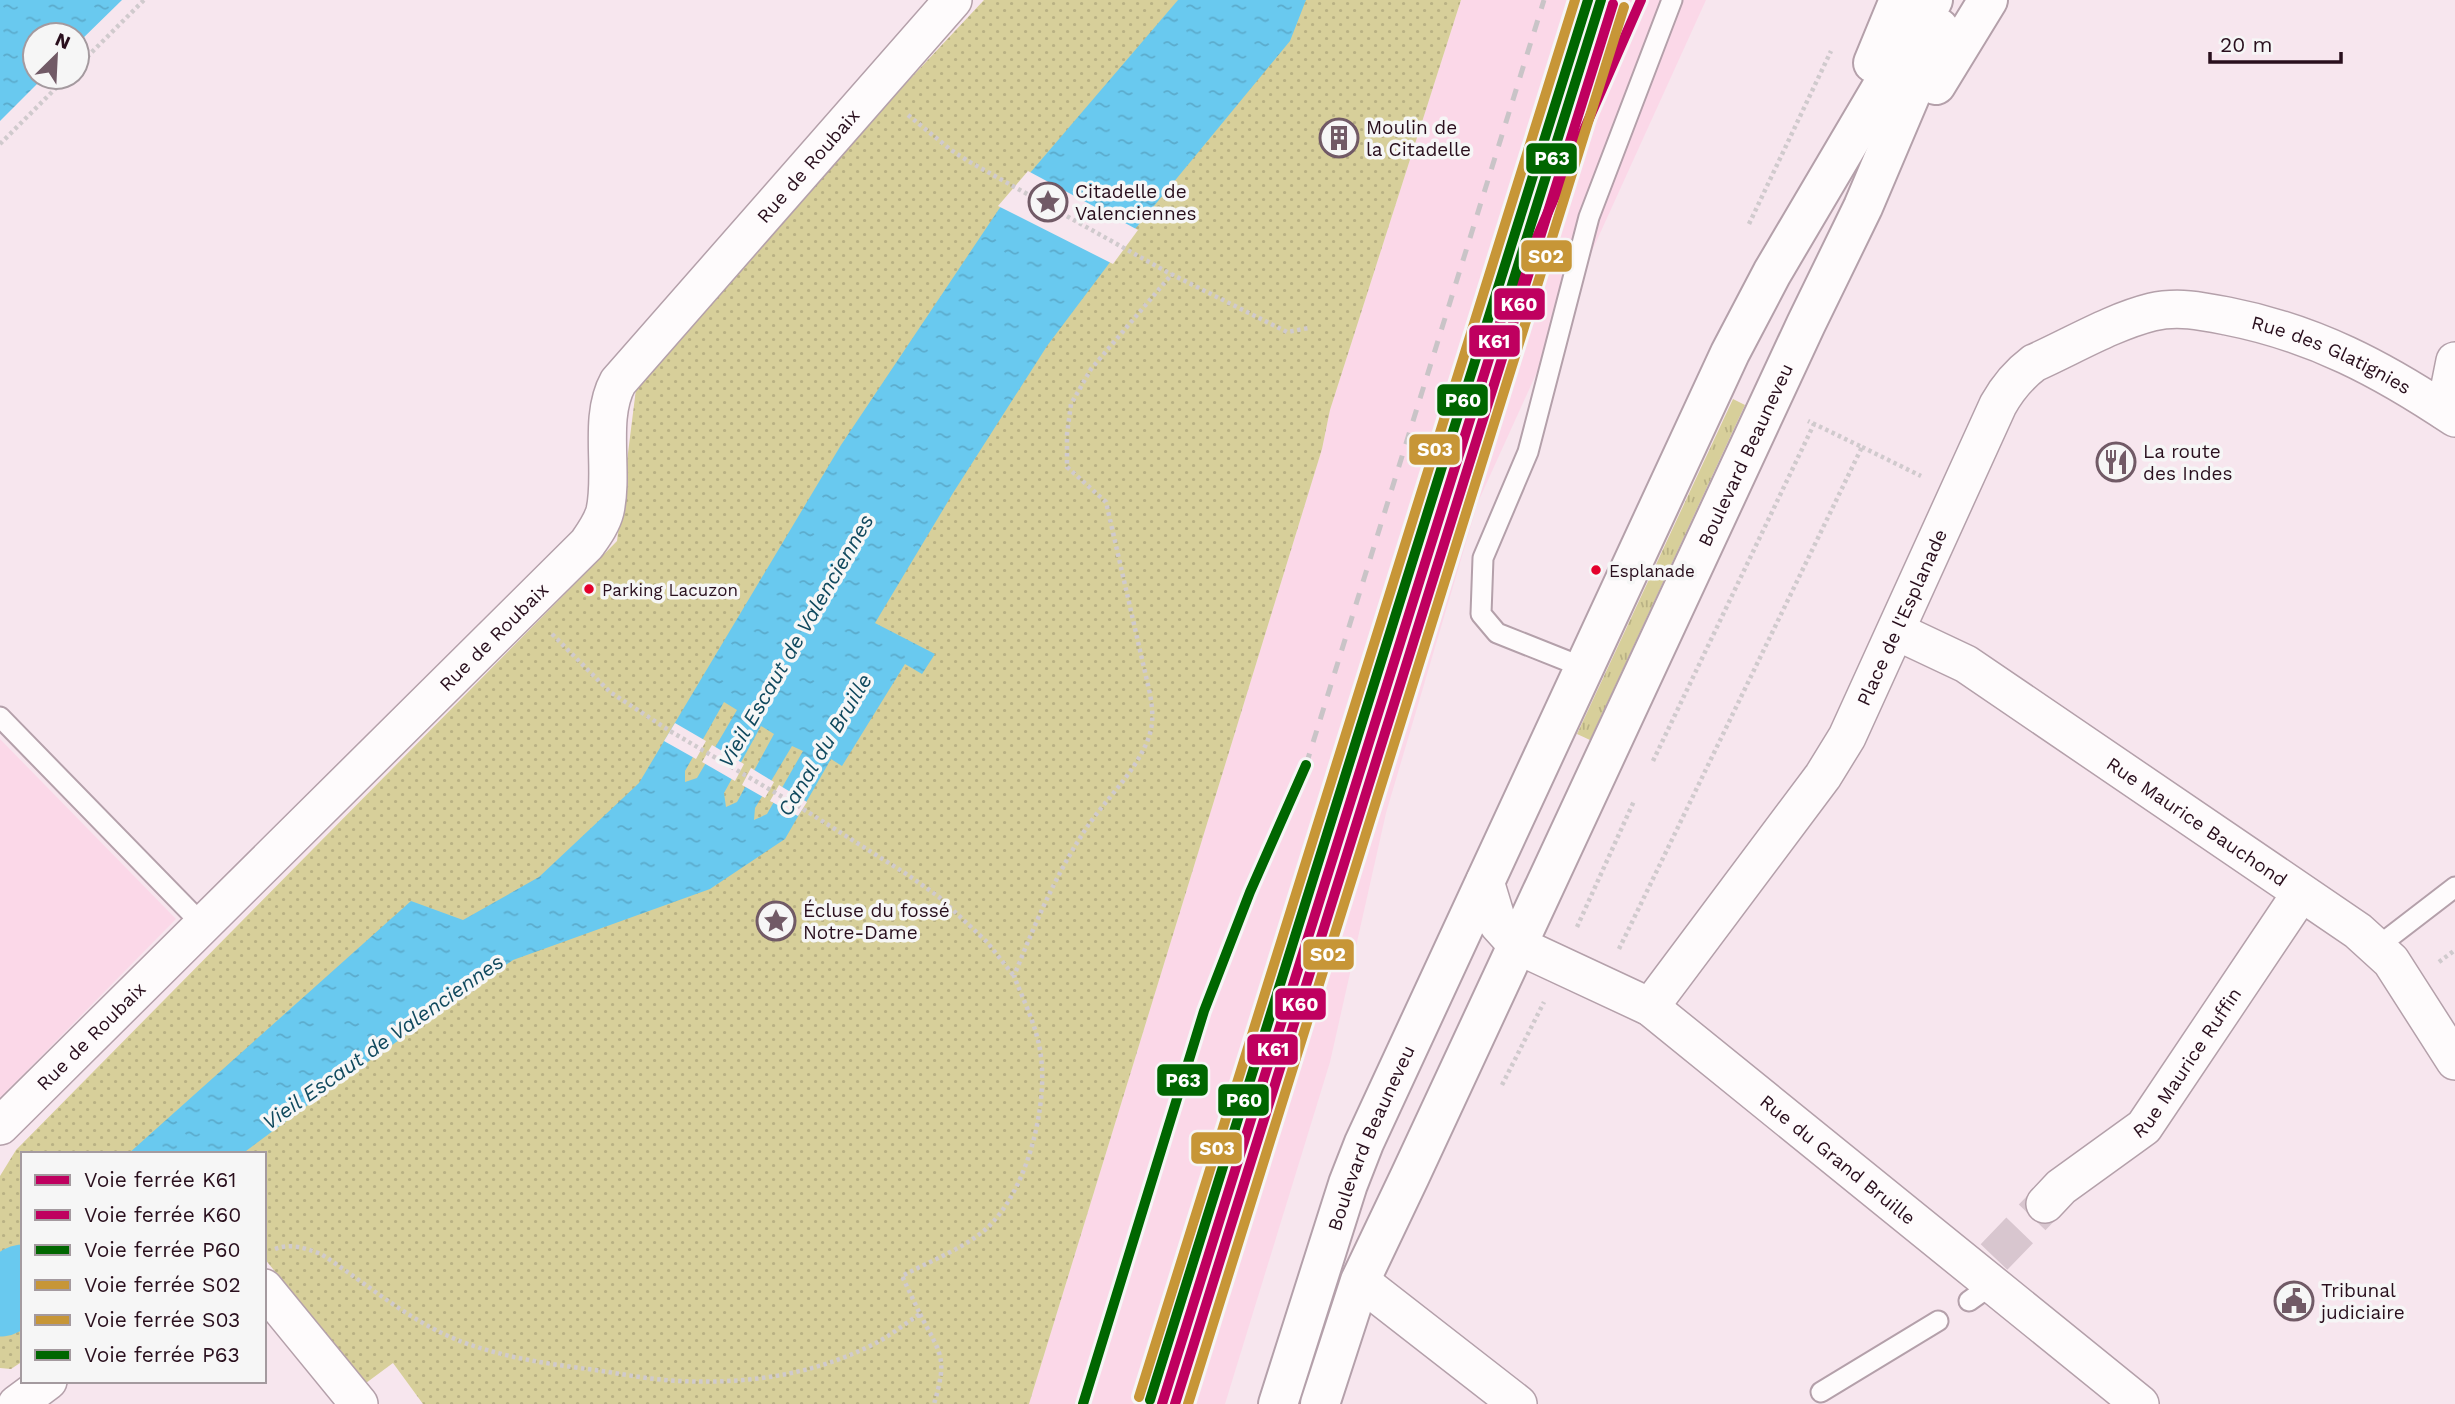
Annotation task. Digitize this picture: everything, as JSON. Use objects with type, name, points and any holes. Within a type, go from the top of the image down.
[{"type":"main road","points":[[1817,193],[1899,0]]},
{"type":"main road","name":"Boulevard Beauneveu","points":[[1278,1404],[1336,1220],[1364,1143],[1748,316],[1817,193],[1933,0]]},
{"type":"main road","name":"Boulevard Beauneveu","points":[[1320,1404],[1360,1281],[1863,207],[1951,0]]},
{"type":"main road","points":[[1863,207],[1989,0]]},
{"type":"street","name":"Rue de Roubaix","points":[[0,1126],[587,544],[604,513],[609,414],[612,392],[618,382],[953,0]]},
{"type":"street","name":"Place de l'Esplanade","points":[[1650,1007],[1823,776],[1857,717],[2008,387],[2034,363],[2128,320],[2173,309],[2199,311]]},
{"type":"street","name":"Rue des Glatignies","points":[[2199,311],[2270,325],[2320,342],[2389,376],[2450,415]]},
{"type":"street","points":[[2450,415],[2455,361]]},
{"type":"street","name":"Rue Maurice Bauchond","points":[[1896,631],[1966,664],[2358,931],[2397,969],[2449,1038]]},
{"type":"street","points":[[1485,881],[1498,924],[1517,945]]},
{"type":"street","name":"Rue Maurice Ruffin","points":[[2045,1204],[2061,1187],[2144,1127],[2301,893]]},
{"type":"street","name":"Rue du Grand Bruille","points":[[1517,945],[1650,1007],[2140,1404]]},
{"type":"street","points":[[1360,1281],[1518,1404]]},
{"type":"street","points":[[266,1290],[359,1404]]},
{"type":"street","points":[[17,1404],[45,1383]]},
{"type":"lane","points":[[1585,668],[1497,633],[1480,614],[1483,558],[1528,452],[1589,217],[1672,0]]},
{"type":"lane","points":[[0,717],[203,925]]},
{"type":"lane","points":[[2377,947],[2455,887]]},
{"type":"lane","points":[[1821,1392],[1938,1321]]},
{"type":"path","points":[[91,53],[144,0]]},
{"type":"path","points":[[1748,226],[1831,50]]},
{"type":"path","points":[[0,144],[53,91]]},
{"type":"path","points":[[913,119],[968,161],[1169,273],[1287,332],[1309,328]]},
{"type":"path","points":[[1014,976],[1058,875],[1086,829],[1141,754],[1152,727],[1150,694],[1106,502],[1067,467],[1068,434],[1071,404],[1091,369],[1169,273]]},
{"type":"path","points":[[1651,764],[1814,424],[1959,494]]},
{"type":"path","points":[[1602,985],[1862,447]]},
{"type":"path","points":[[524,606],[610,692],[670,732],[803,809],[939,897],[987,942],[1014,976],[1034,1026],[1041,1057],[1037,1124],[1028,1158],[1013,1193],[997,1218],[978,1236],[902,1276],[941,1354],[942,1378],[934,1404]]},
{"type":"path","points":[[1582,915],[1640,790]]},
{"type":"path","points":[[266,1252],[283,1246],[302,1247],[321,1254],[422,1324],[492,1352],[586,1369],[679,1381],[758,1381],[831,1363],[877,1342],[920,1314]]},
{"type":"shaded area","points":[[1461,0],[1706,0],[1478,502],[1386,813],[1330,1062],[1225,1404],[1029,1404],[1322,449],[1330,410]]},
{"type":"shaded area","points":[[0,739],[176,919],[0,1098]]},
{"type":"green space","points":[[984,0],[1461,0],[1330,410],[1322,449],[1029,1404],[423,1404],[393,1363],[366,1383],[266,1260],[266,1152],[21,1152],[21,1362],[11,1369],[0,1368],[0,1176],[16,1150],[617,541],[636,389],[880,111]]},
{"type":"green space","points":[[1733,399],[1745,405],[1590,740],[1577,734]]},
{"type":"water","points":[[0,0],[122,0],[91,30],[91,21],[21,21],[21,91],[30,91],[0,121]]},
{"type":"water","name":"Canal du Bruille","points":[[1178,0],[1306,0],[1290,41],[1135,229],[1047,346],[953,493],[875,623],[935,654],[922,674],[905,664],[842,766],[831,759],[785,839],[710,889],[513,960],[245,1152],[130,1152],[411,901],[463,920],[539,877],[639,783],[841,445],[999,209]],"holes":[[[724,702],[737,710],[697,778],[685,782],[685,771]],[[761,726],[774,734],[737,802],[726,807],[724,793]],[[792,746],[803,751],[767,814],[754,820],[755,808]]]},
{"type":"water","points":[[21,1264],[21,1279],[0,1288],[0,1273]]},
{"type":"pier","points":[[1028,171],[1138,230],[1113,264],[998,206]]},
{"type":"pier","points":[[675,723],[706,741],[696,759],[664,741]]},
{"type":"pier","points":[[712,745],[744,764],[735,781],[702,762]]},
{"type":"pier","points":[[751,768],[774,782],[765,798],[742,785]]},
{"type":"pier","points":[[779,785],[807,802],[798,816],[770,801]]},
{"type":"waterway","name":"Vieil Escaut de Valenciennes","points":[[0,1297],[21,1285]]},
{"type":"tunnel","points":[[1994,1257],[2045,1204]]},
{"type":"railway","points":[[1306,765],[1544,0]]},
{"type":"rail line","name":"S03","points":[[1139,1397],[1575,0]]},
{"type":"rail line","name":"P60","points":[[1150,1400],[1588,0]]},
{"type":"rail line","name":"P63","points":[[1502,317],[1601,0]]},
{"type":"rail line","name":"K61","points":[[1162,1404],[1502,317],[1641,0]]},
{"type":"rail line","name":"K60","points":[[1175,1404],[1613,4]]},
{"type":"rail line","name":"S02","points":[[1188,1404],[1624,7]]},
{"type":"rail line","name":"P63","points":[[1083,1404],[1204,1011],[1250,892],[1306,765]]},
{"type":"place","name":"Moulin de la Citadelle","points":[[1339,138]]},
{"type":"place","name":"Citadelle de Valenciennes","points":[[1048,202]]},
{"type":"place","name":"La route des Indes","points":[[2116,462]]},
{"type":"place","name":"Esplanade","points":[[1596,570]]},
{"type":"place","name":"Parking Lacuzon","points":[[589,589]]},
{"type":"place","name":"Écluse du fossé Notre-Dame","points":[[776,921]]},
{"type":"place","name":"Tribunal judiciaire","points":[[2294,1301]]}]
